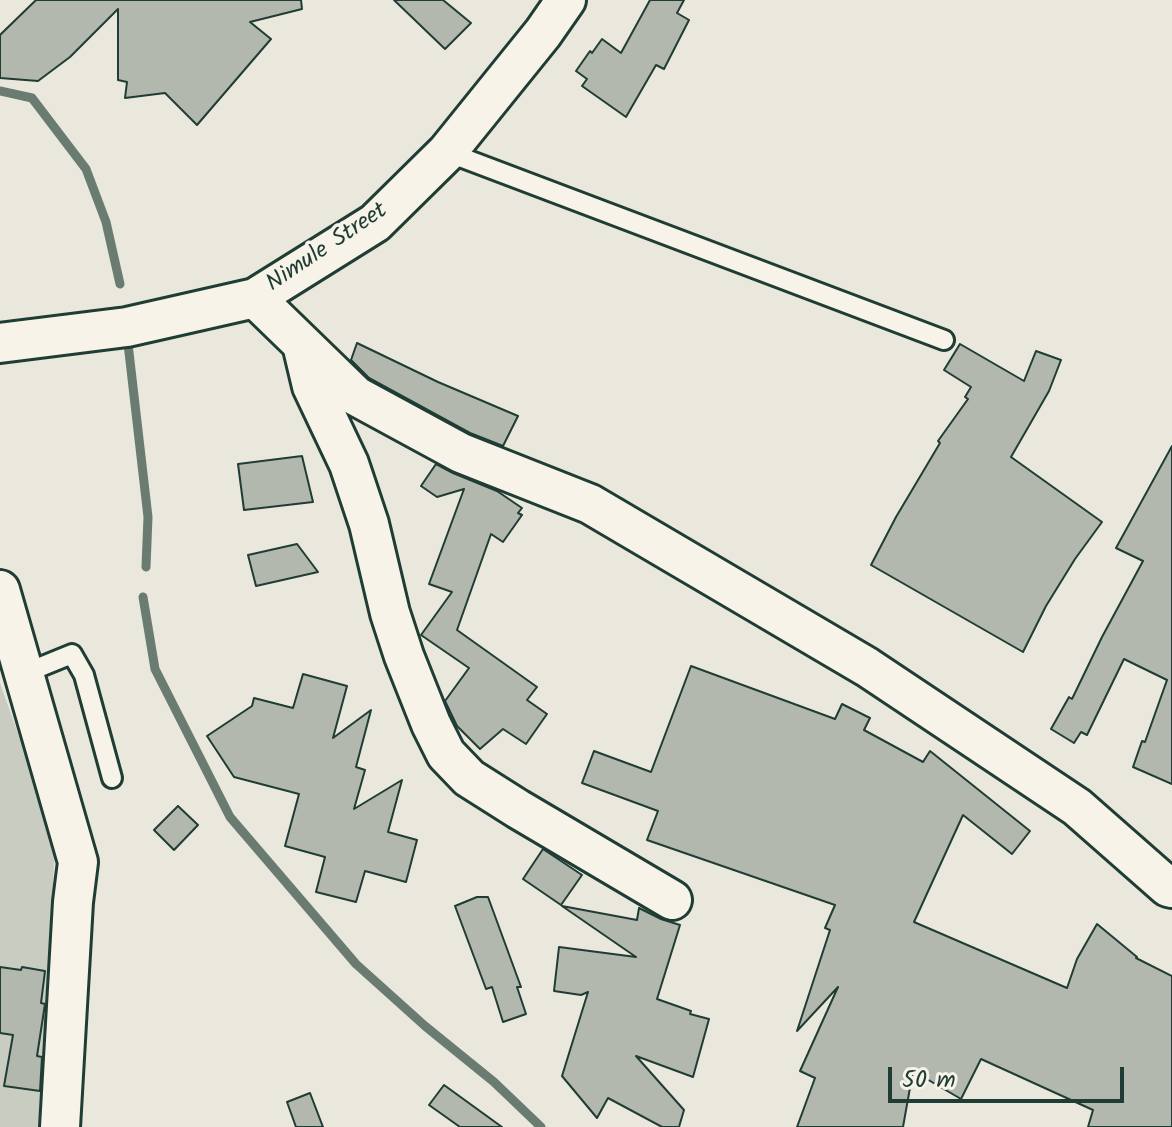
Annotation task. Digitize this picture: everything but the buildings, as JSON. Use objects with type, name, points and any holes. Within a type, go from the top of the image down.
[{"type":"street","name":"Nimule Street","points":[[0,343],[127,327],[255,298],[375,223],[447,152],[566,0]]},
{"type":"street","points":[[255,298],[356,396],[461,453],[590,504],[867,667],[1077,807],[1172,888]]},
{"type":"street","points":[[301,341],[312,386],[349,464],[369,524],[390,613],[404,656],[446,754],[469,778],[672,900]]},
{"type":"street","points":[[0,590],[78,862],[60,1127]]},
{"type":"lane","points":[[447,152],[944,340]]},
{"type":"lane","points":[[23,674],[72,654],[84,675],[112,778]]},
{"type":"shaded area","points":[[0,683],[55,838],[43,1127],[0,1127]]},
{"type":"waterway","points":[[0,91],[32,98],[86,169],[106,222],[120,284]]},
{"type":"waterway","points":[[127,335],[148,517],[146,567]]},
{"type":"waterway","points":[[143,597],[155,669],[230,817],[356,964],[494,1082],[541,1127]]}]
